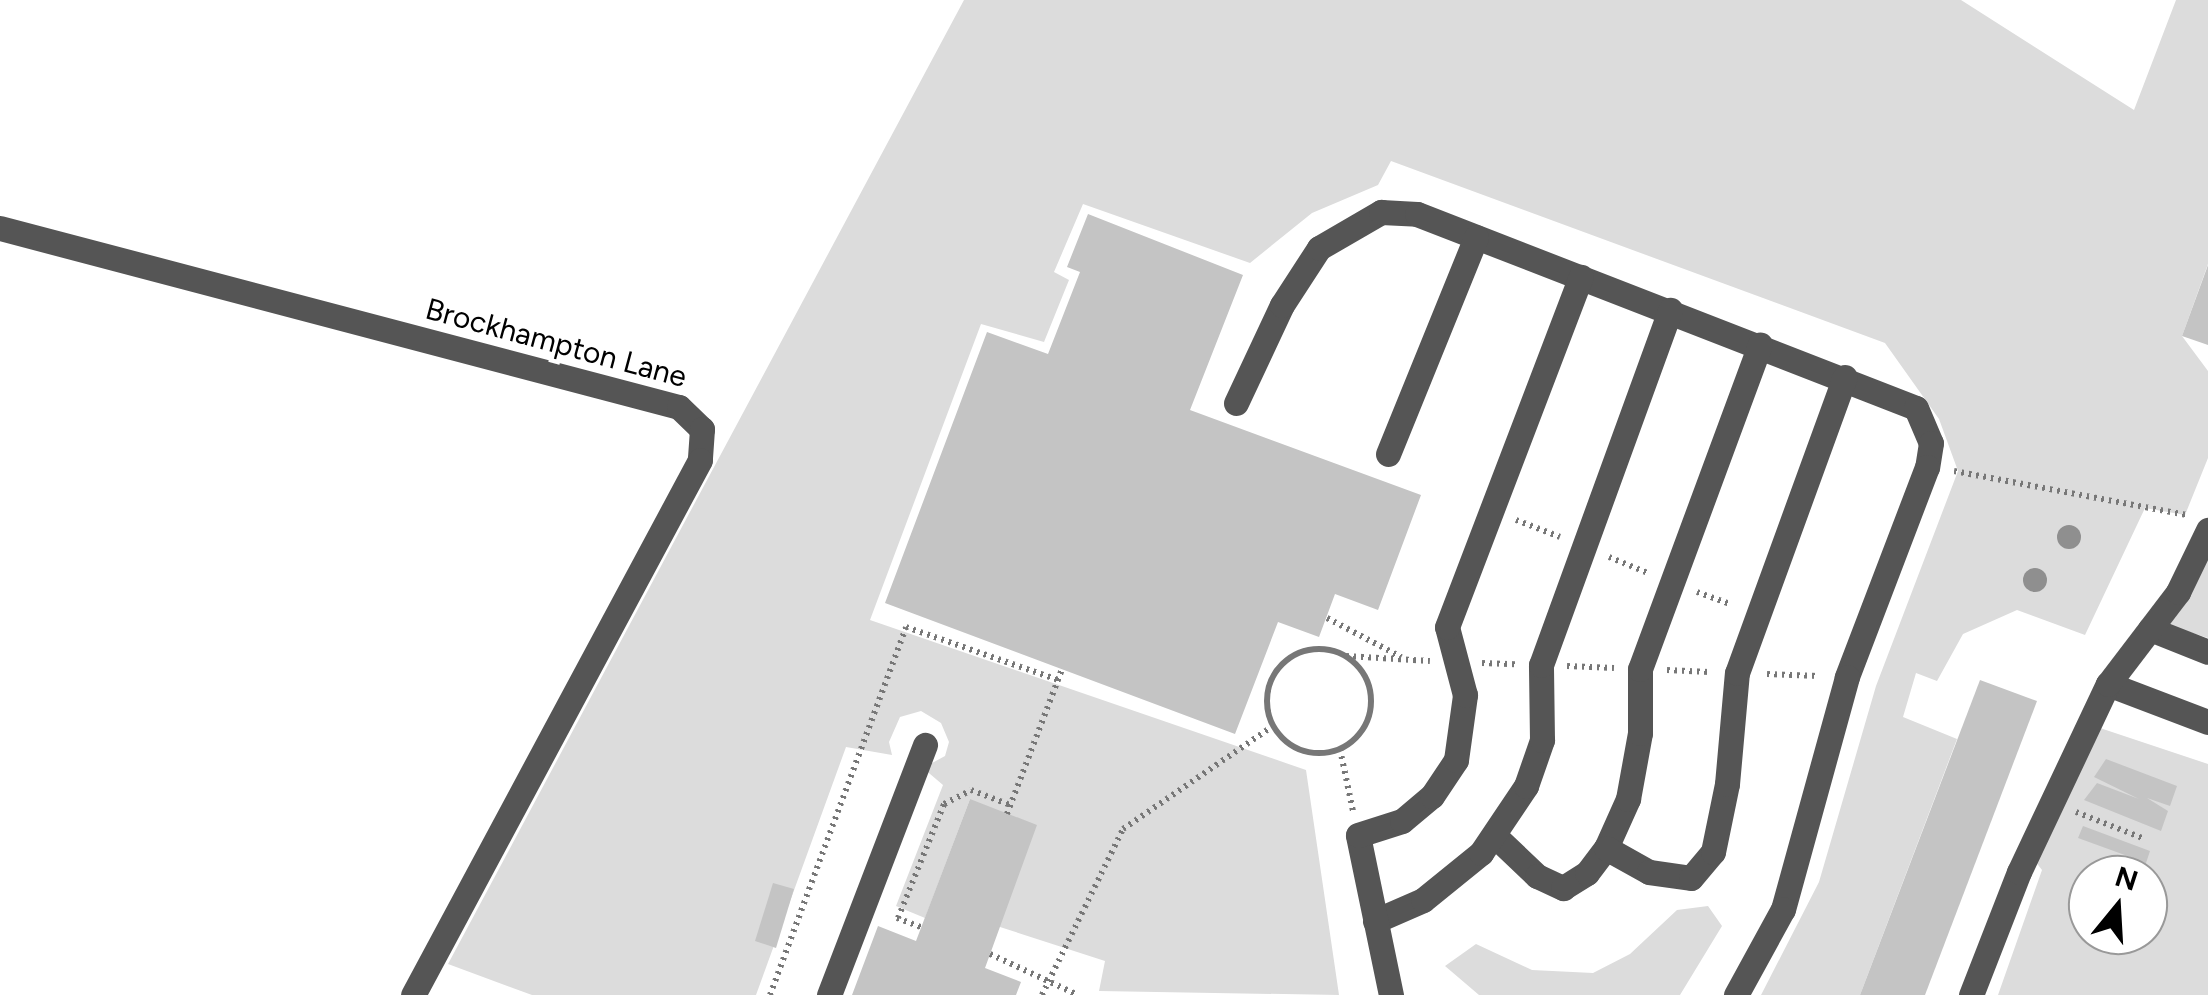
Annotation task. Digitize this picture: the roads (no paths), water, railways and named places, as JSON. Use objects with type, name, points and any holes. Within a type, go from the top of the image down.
[{"type":"street","points":[[1236,403],[1282,305],[1319,248],[1346,228],[1382,212],[1417,214],[1845,377],[1916,408],[1930,443],[1927,466],[1846,678],[1783,909],[1736,995]]},
{"type":"street","name":"Brockhampton Lane","points":[[0,228],[679,407],[702,429],[700,460],[413,995]]},
{"type":"street","points":[[1388,454],[1476,236]]},
{"type":"street","points":[[1390,995],[1358,835],[1402,821],[1432,796],[1456,760],[1465,724],[1461,662],[1447,627],[1581,276]]},
{"type":"street","points":[[1375,922],[1423,900],[1496,838],[1542,740],[1541,666],[1670,310]]},
{"type":"street","points":[[1496,838],[1537,876],[1563,888],[1588,873],[1606,848],[1628,799],[1640,733],[1640,669],[1760,344]]},
{"type":"street","points":[[1606,848],[1650,872],[1691,878],[1713,852],[1728,784],[1737,673],[1845,377]]},
{"type":"street","points":[[1971,995],[2052,803],[2108,684],[2178,592],[2202,524]]},
{"type":"street","points":[[2150,629],[2208,652]]},
{"type":"street","points":[[2108,684],[2208,722]]},
{"type":"street","points":[[829,995],[924,745]]}]
